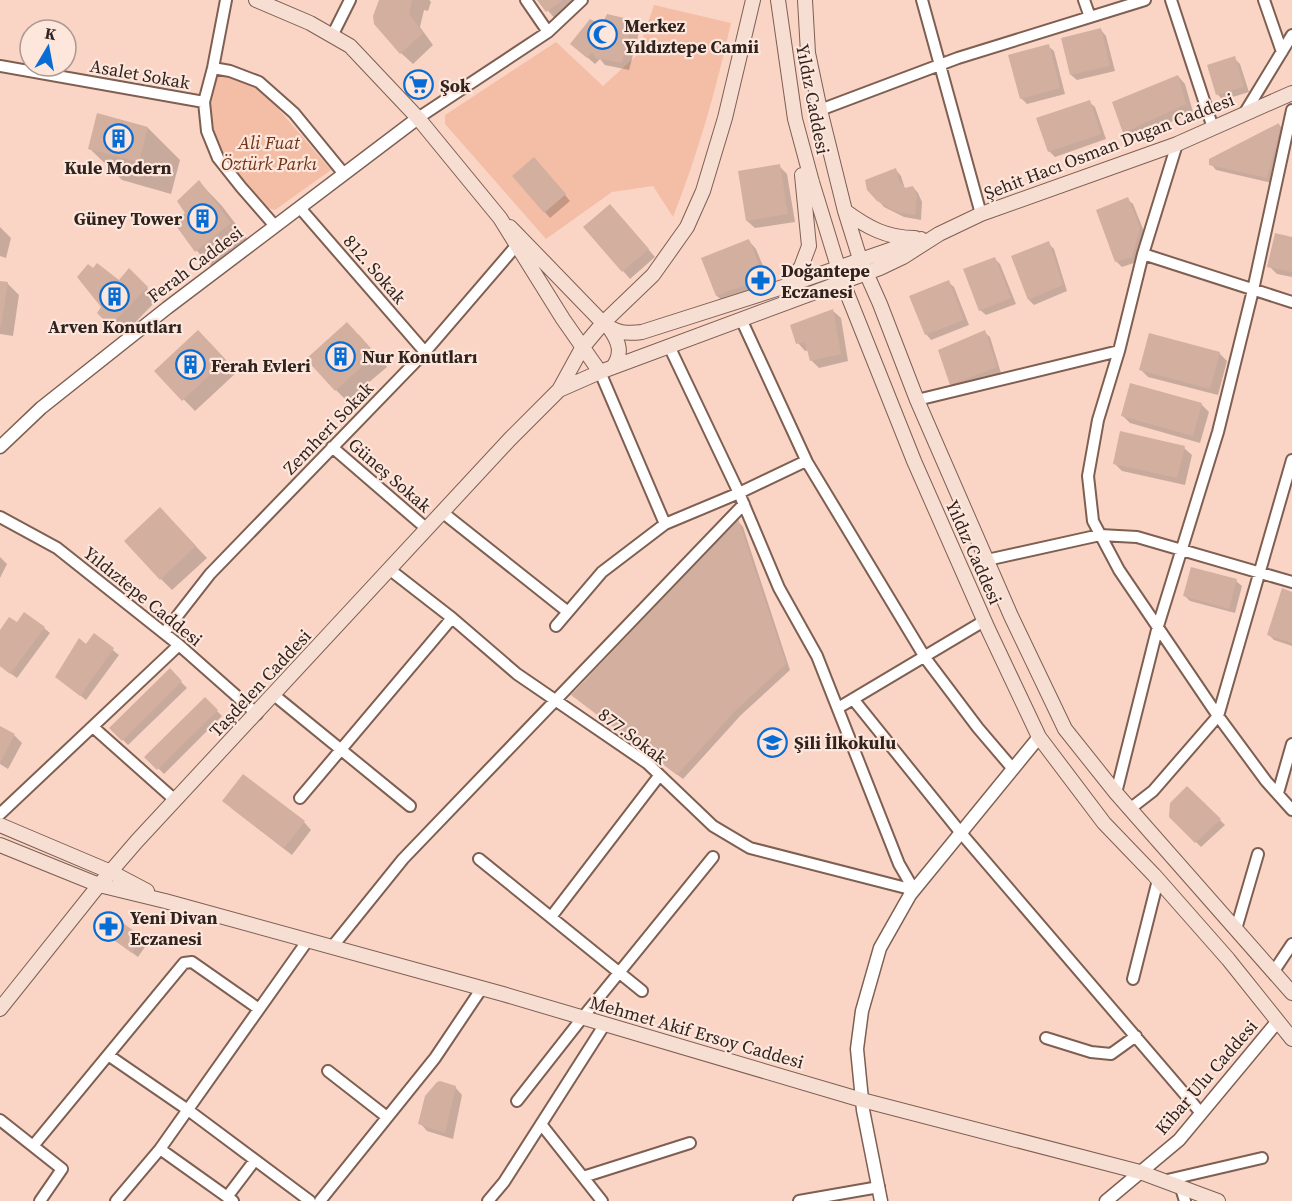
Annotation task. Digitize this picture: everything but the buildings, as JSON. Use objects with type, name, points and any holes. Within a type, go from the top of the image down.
[{"type":"main road","points":[[255,0],[310,23],[351,46],[418,118],[500,218],[534,249],[607,326],[618,340],[620,352],[606,370]]},
{"type":"main road","points":[[559,390],[582,348],[607,326],[660,266],[677,243],[696,210],[725,118],[753,0]]},
{"type":"main road","name":"Yıldız Caddesi","points":[[778,0],[795,119],[843,283],[914,460],[984,621],[1038,737],[1104,823],[1228,959],[1292,1039]]},
{"type":"main road","name":"Yıldız Caddesi","points":[[805,0],[808,53],[820,110],[845,211],[860,259],[917,400],[1011,616],[1065,729],[1116,793],[1292,993]]},
{"type":"main road","name":"Şehit Hacı Osman Dugan Caddesi","points":[[932,236],[981,214],[1177,144],[1292,93]]},
{"type":"main road","points":[[786,286],[801,267],[809,246],[807,210],[795,119]]},
{"type":"main road","points":[[845,211],[883,234],[900,238],[932,236]]},
{"type":"main road","points":[[500,218],[582,348],[606,370]]},
{"type":"main road","points":[[607,326],[630,333],[642,332],[932,236]]},
{"type":"main road","points":[[559,390],[669,346],[866,274],[903,257],[932,236]]},
{"type":"main road","name":"Taşdelen Caddesi","points":[[0,1009],[99,885],[175,800],[427,528],[559,390]]},
{"type":"main road","name":"Mehmet Akif Ersoy Caddesi","points":[[0,825],[111,872],[165,901]]},
{"type":"main road","name":"Mehmet Akif Ersoy Caddesi","points":[[0,845],[99,885],[482,988],[862,1100],[1140,1172],[1162,1181],[1183,1194],[1218,1201]]},
{"type":"street","points":[[226,0],[204,102],[207,132],[218,158],[275,226]]},
{"type":"street","points":[[332,36],[350,0]]},
{"type":"street","points":[[526,0],[548,32]]},
{"type":"street","points":[[418,118],[548,32],[582,0]]},
{"type":"street","points":[[922,0],[981,214]]},
{"type":"street","points":[[1084,0],[1090,17]]},
{"type":"street","points":[[820,110],[939,65],[1145,0]]},
{"type":"street","points":[[1171,0],[1213,128]]},
{"type":"street","points":[[1264,0],[1282,52]]},
{"type":"street","points":[[1244,115],[1292,35]]},
{"type":"street","name":"Asalet Sokak","points":[[0,66],[204,102]]},
{"type":"street","points":[[213,68],[230,71],[259,82],[294,113],[344,174]]},
{"type":"street","points":[[1116,793],[1158,626],[1218,432],[1253,290],[1292,110]]},
{"type":"street","name":"Ferah Caddesi","points":[[0,447],[41,408],[167,308],[418,118]]},
{"type":"street","points":[[1177,144],[1143,254],[1119,351],[1099,417],[1088,476],[1093,521],[1119,570],[1218,716],[1292,810]]},
{"type":"street","name":"812. Sokak","points":[[300,208],[424,352]]},
{"type":"street","name":"Zemheri Sokak","points":[[164,633],[210,574],[424,352],[516,246]]},
{"type":"street","points":[[1143,254],[1292,302]]},
{"type":"street","points":[[741,320],[806,461],[924,656],[978,729],[1013,769]]},
{"type":"street","points":[[669,346],[740,493],[779,588],[817,656],[899,864],[914,890]]},
{"type":"street","points":[[917,400],[1119,351]]},
{"type":"street","points":[[606,370],[665,524]]},
{"type":"street","name":"Güneş Sokak","points":[[332,447],[427,528]]},
{"type":"street","points":[[1131,808],[1153,791],[1218,716],[1292,460]]},
{"type":"street","points":[[556,626],[603,572],[665,524],[740,493],[806,461]]},
{"type":"street","points":[[332,947],[403,859],[744,504]]},
{"type":"street","points":[[442,512],[568,612]]},
{"type":"street","name":"Yıldıztepe Caddesi","points":[[0,518],[57,548],[179,645],[257,714]]},
{"type":"street","points":[[987,560],[1100,535],[1137,537],[1292,582]]},
{"type":"street","name":"877.Sokak","points":[[389,569],[452,618],[517,674],[646,763],[713,826],[750,848],[914,890]]},
{"type":"street","points":[[300,798],[452,618]]},
{"type":"street","points":[[838,708],[984,621]]},
{"type":"street","points":[[0,814],[179,645]]},
{"type":"street","points":[[274,695],[410,806]]},
{"type":"street","points":[[853,699],[961,832],[1201,1113]]},
{"type":"street","points":[[93,727],[175,800]]},
{"type":"street","points":[[881,1201],[862,1100],[857,1049],[862,1011],[879,948],[914,890],[1038,737]]},
{"type":"street","points":[[1278,793],[1292,744]]},
{"type":"street","points":[[551,916],[660,776]]},
{"type":"street","points":[[1236,930],[1258,854]]},
{"type":"street","points":[[517,1101],[713,857]]},
{"type":"street","points":[[479,859],[642,991]]},
{"type":"street","points":[[1133,979],[1158,880]]},
{"type":"street","points":[[116,1201],[160,1149],[308,940]]},
{"type":"street","points":[[1274,971],[1292,944]]},
{"type":"street","points":[[33,1146],[184,963],[188,961],[259,1009]]},
{"type":"street","points":[[320,1201],[435,1058],[482,988]]},
{"type":"street","name":"Kibar Ulu Caddesi","points":[[1106,1201],[1179,1140],[1277,1022]]},
{"type":"street","points":[[488,1201],[504,1182],[605,1024]]},
{"type":"street","points":[[1046,1038],[1091,1052],[1111,1054],[1136,1035]]},
{"type":"street","points":[[108,1055],[188,1110],[310,1201]]},
{"type":"street","points":[[328,1071],[387,1118]]},
{"type":"street","points":[[0,1120],[62,1170],[40,1201]]},
{"type":"street","points":[[541,1124],[602,1201]]},
{"type":"street","points":[[583,1177],[690,1143]]},
{"type":"street","points":[[160,1149],[230,1199],[255,1160]]},
{"type":"street","points":[[1162,1181],[1262,1158]]},
{"type":"street","points":[[799,1201],[879,1187]]},
{"type":"green space","points":[[654,5],[731,23],[706,122],[673,217],[653,186],[612,192],[546,239],[445,124],[445,115],[556,42],[603,86],[637,55]]},
{"type":"green space","name":"Ali Fuat Öztürk Parkı","points":[[216,75],[241,80],[263,91],[331,170],[275,210],[268,208],[231,164],[215,139],[209,113]]},
{"type":"place","name":"Merkez Yıldıztepe Camii","points":[[603,35]]},
{"type":"place","name":"Şok","points":[[419,85]]},
{"type":"place","name":"Kule Modern","points":[[118,138]]},
{"type":"place","name":"Güney Tower","points":[[203,218]]},
{"type":"place","name":"Doğantepe Eczanesi","points":[[760,280]]},
{"type":"place","name":"Arven Konutları","points":[[115,297]]},
{"type":"place","name":"Nur Konutları","points":[[341,356]]},
{"type":"place","name":"Ferah Evleri","points":[[190,365]]},
{"type":"place","name":"Şili İlkokulu","points":[[773,742]]},
{"type":"place","name":"Yeni Divan Eczanesi","points":[[109,927]]}]
